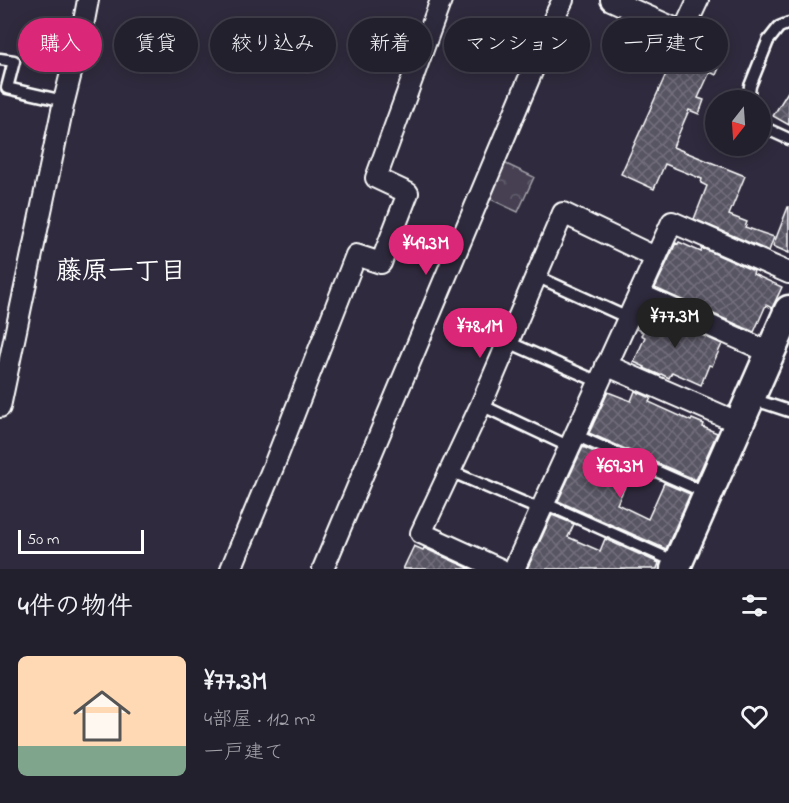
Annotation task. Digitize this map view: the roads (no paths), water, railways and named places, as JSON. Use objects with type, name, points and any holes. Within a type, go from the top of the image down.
[{"type":"street","points":[[0,407],[64,101],[88,0]]},
{"type":"street","points":[[231,569],[356,255],[381,263],[408,193],[376,178],[441,0]]},
{"type":"street","points":[[323,569],[563,0]]},
{"type":"street","points":[[611,0],[683,32],[698,0]]},
{"type":"street","points":[[500,569],[421,533],[508,342],[563,213],[655,257]]},
{"type":"street","points":[[514,569],[672,222],[789,273]]},
{"type":"street","points":[[639,294],[771,353]]},
{"type":"street","points":[[677,566],[789,310]]},
{"type":"street","points":[[602,374],[745,410]]},
{"type":"lane","points":[[749,90],[768,41],[779,27],[789,23]]},
{"type":"lane","points":[[0,58],[14,61],[7,88],[64,101]]},
{"type":"lane","points":[[771,131],[789,140]]},
{"type":"lane","points":[[536,276],[628,318]]},
{"type":"lane","points":[[508,342],[602,374]]},
{"type":"lane","points":[[480,405],[708,494]]},
{"type":"lane","points":[[745,410],[789,411]]},
{"type":"lane","points":[[450,471],[543,506],[677,566]]},
{"type":"district","name":"藤原一丁目","points":[[121,270]]}]
